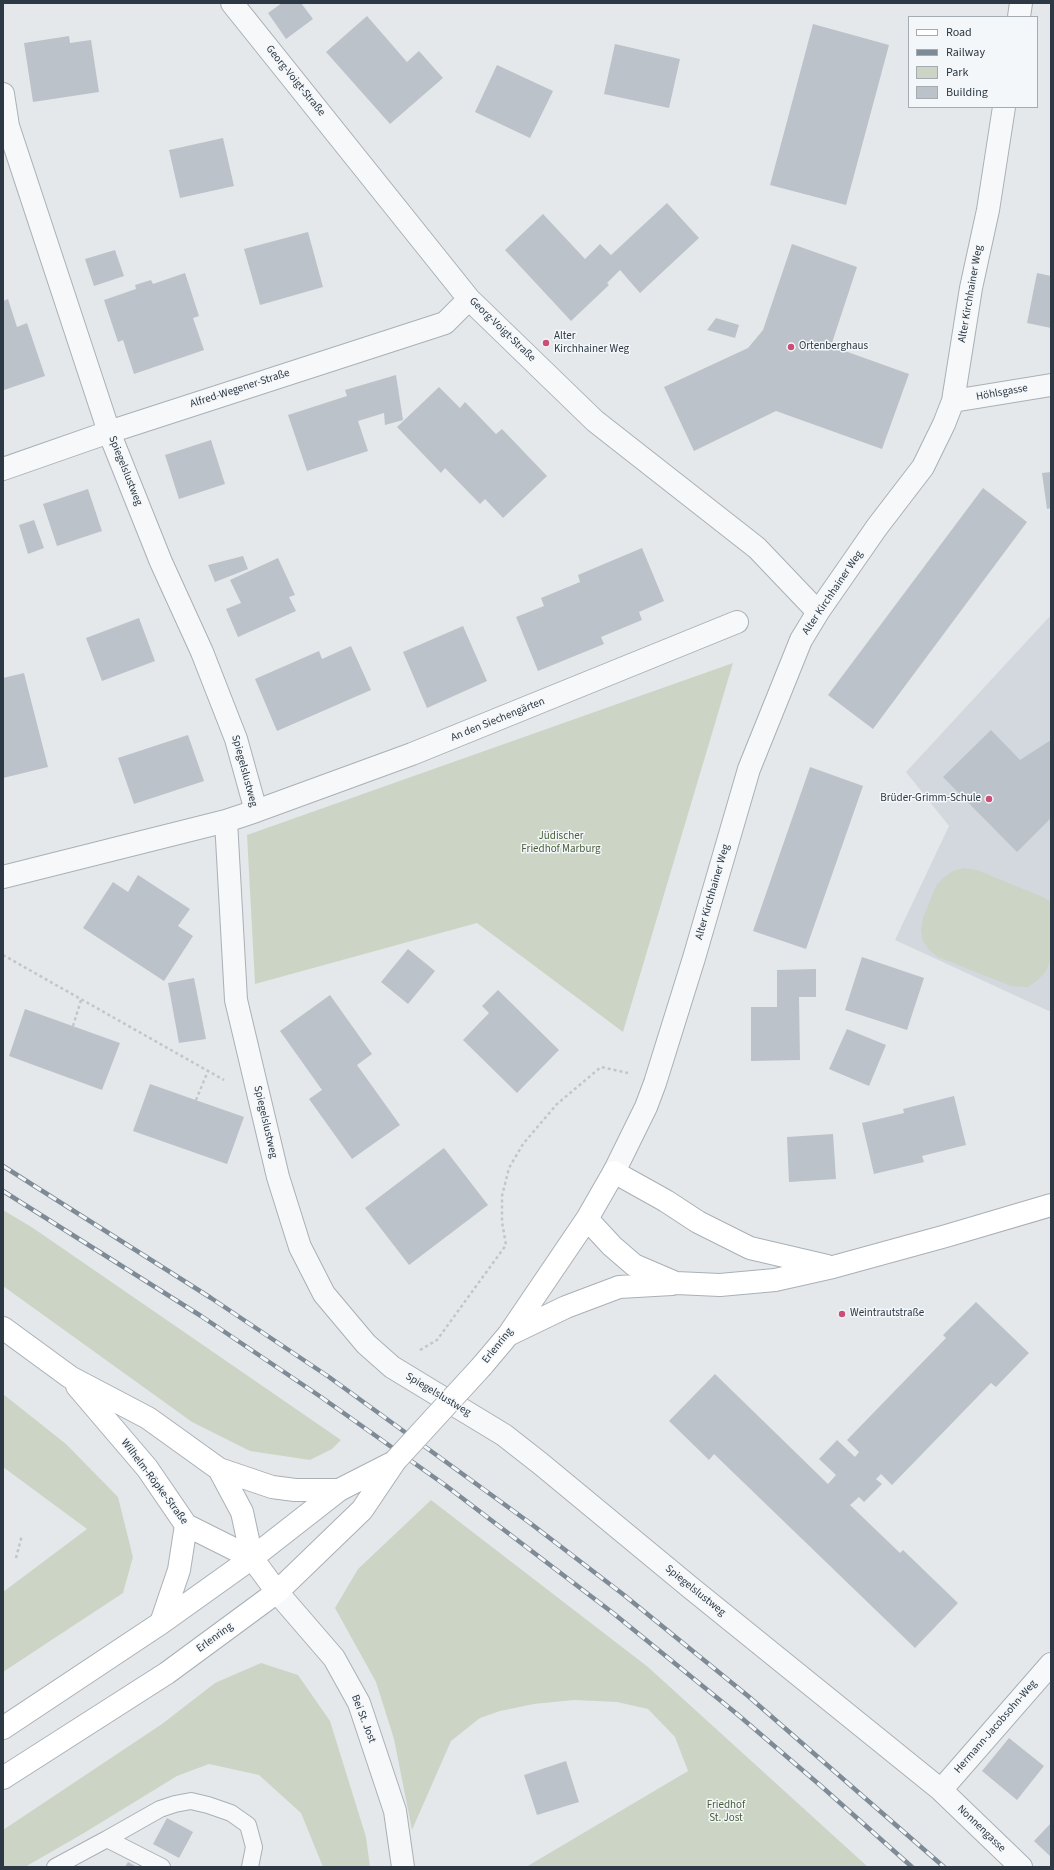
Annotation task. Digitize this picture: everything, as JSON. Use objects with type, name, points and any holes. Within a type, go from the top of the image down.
[{"type":"main road","name":"Erlenring","points":[[3,1778],[167,1673],[277,1592],[362,1510],[395,1461],[482,1366],[509,1334],[587,1219],[614,1172]]},
{"type":"main road","points":[[614,1172],[666,1201],[698,1222],[750,1248],[832,1267]]},
{"type":"main road","points":[[509,1334],[566,1307],[619,1287],[676,1284],[720,1285],[775,1280],[832,1267],[946,1236],[1051,1205]]},
{"type":"main road","points":[[587,1219],[612,1246],[634,1265],[676,1284]]},
{"type":"main road","name":"Wilhelm-Röpke-Straße","points":[[3,1328],[70,1378],[148,1418],[219,1469],[242,1512],[252,1558]]},
{"type":"main road","name":"Wilhelm-Röpke-Straße","points":[[70,1378],[147,1468],[186,1526],[252,1558]]},
{"type":"main road","name":"Erlenring","points":[[3,1728],[161,1623],[252,1558],[339,1490],[395,1461]]},
{"type":"main road","points":[[219,1469],[272,1487],[295,1490],[339,1490]]},
{"type":"main road","points":[[161,1623],[179,1570],[186,1526]]},
{"type":"main road","points":[[252,1558],[277,1592]]},
{"type":"street","name":"Georg-Voigt-Straße","points":[[232,3],[469,299],[595,421],[756,548],[818,612]]},
{"type":"street","points":[[1019,16],[1021,3]]},
{"type":"street","name":"Spiegelslustweg","points":[[3,94],[6,126],[109,432],[161,562],[202,652],[236,739],[256,811],[226,821],[3,877]]},
{"type":"street","name":"Alter Kirchhainer Weg","points":[[614,1172],[646,1107],[655,1083],[694,958],[749,769],[801,640],[818,612],[877,527],[923,467],[944,424],[953,401],[971,288],[988,210],[1004,108]]},
{"type":"street","name":"Alfred-Wegener-Straße","points":[[3,468],[445,323],[469,299]]},
{"type":"street","name":"Höhlsgasse","points":[[953,401],[1051,385]]},
{"type":"street","name":"An den Siechengärten","points":[[256,811],[412,754],[737,622]]},
{"type":"street","name":"Spiegelslustweg","points":[[226,821],[236,1000],[278,1177],[300,1247],[324,1294],[366,1344],[392,1367],[504,1435],[941,1790]]},
{"type":"street","name":"Bei St. Jost","points":[[277,1592],[334,1658],[359,1703],[395,1811],[403,1867]]},
{"type":"street","name":"Hermann-Jacobsohn-Weg","points":[[941,1790],[1051,1664]]},
{"type":"street","name":"Nonnengasse","points":[[941,1790],[1021,1867]]},
{"type":"lane","points":[[55,1867],[160,1810],[175,1804],[190,1801],[231,1813],[248,1825],[254,1846],[250,1867]]},
{"type":"lane","points":[[107,1839],[162,1867]]},
{"type":"path","points":[[3,955],[244,1091],[257,1090]]},
{"type":"path","points":[[73,1026],[81,1000]]},
{"type":"path","points":[[392,1367],[437,1340],[506,1245],[502,1222],[502,1196],[509,1168],[523,1144],[557,1104],[601,1067],[622,1071],[655,1083]]},
{"type":"path","points":[[196,1100],[208,1071]]},
{"type":"path","points":[[16,1558],[22,1535]]},
{"type":"shaded area","name":"Brüder-Grimm-Schule","points":[[1051,615],[1051,1012],[895,940],[949,826],[906,772]]},
{"type":"green space","name":"Jüdischer Friedhof Marburg","points":[[733,663],[623,1032],[477,923],[255,984],[247,835]]},
{"type":"green space","points":[[964,868],[977,870],[1045,898],[1051,902],[1051,959],[1046,971],[1038,980],[1028,987],[1011,986],[938,957],[929,950],[923,941],[921,930],[923,918],[936,886],[943,878],[953,871]]},
{"type":"green space","points":[[3,1210],[33,1228],[341,1440],[332,1449],[310,1460],[250,1451],[192,1422],[3,1286]]},
{"type":"green space","points":[[3,1394],[66,1444],[118,1497],[133,1557],[123,1593],[3,1672],[3,1592],[87,1529],[3,1467]]},
{"type":"green space","name":"Friedhof St. Jost","points":[[431,1500],[648,1667],[868,1867],[526,1867],[688,1771],[675,1737],[648,1709],[617,1702],[574,1700],[534,1704],[500,1711],[480,1718],[451,1741],[412,1830],[394,1739],[376,1682],[335,1608],[358,1569]]},
{"type":"green space","points":[[261,1663],[298,1675],[330,1721],[366,1837],[370,1867],[323,1867],[301,1813],[259,1775],[209,1764],[177,1776],[25,1867],[3,1867],[3,1830],[162,1724],[215,1683]]},
{"type":"building","points":[[282,3],[301,3],[313,19],[286,39],[268,13]]},
{"type":"building","points":[[367,16],[407,62],[419,51],[443,78],[390,124],[326,52]]},
{"type":"building","points":[[813,24],[889,45],[846,205],[770,185]]},
{"type":"building","points":[[69,36],[70,43],[91,40],[99,92],[33,102],[24,43]]},
{"type":"building","points":[[615,44],[680,59],[669,108],[604,94]]},
{"type":"building","points":[[497,65],[553,91],[530,138],[475,112]]},
{"type":"building","points":[[223,138],[234,186],[180,198],[169,150]]},
{"type":"building","points":[[667,203],[699,238],[640,293],[620,270],[607,283],[609,285],[571,321],[505,250],[543,214],[585,259],[600,244],[611,255]]},
{"type":"building","points":[[308,232],[323,287],[260,305],[244,249]]},
{"type":"building","name":"Ortenberghaus","points":[[792,244],[857,267],[831,346],[909,374],[882,449],[776,411],[694,451],[664,387],[748,348],[763,330]]},
{"type":"building","points":[[115,250],[124,276],[94,286],[85,259]]},
{"type":"building","points":[[185,273],[199,316],[193,318],[204,350],[134,374],[123,340],[118,342],[104,300],[136,289],[135,285],[151,280],[153,284]]},
{"type":"building","points":[[1037,273],[1051,276],[1051,328],[1027,323]]},
{"type":"building","points":[[8,299],[17,327],[27,323],[45,376],[4,390],[3,301]]},
{"type":"building","points":[[716,318],[739,325],[735,338],[707,330]]},
{"type":"building","points":[[396,375],[403,420],[385,425],[384,413],[358,421],[368,451],[307,471],[288,415],[347,396],[345,390]]},
{"type":"building","points":[[439,387],[460,408],[465,402],[496,434],[502,429],[547,476],[503,518],[485,499],[480,504],[445,468],[441,473],[397,427]]},
{"type":"building","points":[[211,440],[225,484],[179,499],[165,455]]},
{"type":"building","points":[[1051,472],[1051,508],[1047,509],[1042,473]]},
{"type":"building","points":[[983,488],[1027,522],[873,729],[828,695]]},
{"type":"building","points":[[88,489],[102,531],[57,546],[43,504]]},
{"type":"building","points":[[34,520],[44,548],[28,554],[19,525]]},
{"type":"building","points":[[642,548],[664,601],[639,612],[642,620],[601,637],[604,644],[538,671],[516,617],[544,606],[541,598],[580,582],[578,575]]},
{"type":"building","points":[[243,556],[248,569],[215,582],[208,565]]},
{"type":"building","points":[[278,558],[295,595],[289,597],[296,611],[238,637],[226,609],[241,603],[230,580]]},
{"type":"building","points":[[139,618],[155,661],[102,681],[86,638]]},
{"type":"building","points":[[463,626],[487,681],[427,708],[403,652]]},
{"type":"building","points":[[351,646],[371,690],[277,731],[255,679],[319,651],[322,659]]},
{"type":"building","points":[[24,673],[48,767],[3,778],[3,678]]},
{"type":"building","points":[[991,730],[1020,760],[1051,740],[1051,818],[1017,852],[943,777]]},
{"type":"building","points":[[188,735],[204,781],[134,804],[118,758]]},
{"type":"building","points":[[810,767],[863,786],[806,949],[753,931]]},
{"type":"building","points":[[138,875],[190,909],[178,926],[193,936],[164,981],[83,928],[113,882],[128,892]]},
{"type":"building","points":[[408,949],[435,971],[408,1004],[381,982]]},
{"type":"building","points":[[862,957],[924,978],[907,1030],[845,1010]]},
{"type":"building","points":[[816,969],[816,997],[799,997],[800,1060],[751,1061],[751,1007],[777,1007],[777,970]]},
{"type":"building","points":[[194,978],[206,1039],[179,1043],[168,983]]},
{"type":"building","points":[[498,990],[559,1050],[517,1093],[463,1040],[489,1013],[482,1006]]},
{"type":"building","points":[[330,995],[372,1054],[357,1065],[400,1125],[352,1159],[309,1099],[322,1090],[280,1031]]},
{"type":"building","points":[[25,1009],[120,1043],[102,1090],[9,1056]]},
{"type":"building","points":[[847,1029],[886,1045],[869,1086],[829,1069]]},
{"type":"building","points":[[150,1084],[244,1117],[227,1164],[133,1131]]},
{"type":"building","points":[[954,1096],[966,1145],[922,1156],[924,1162],[874,1174],[862,1123],[904,1113],[903,1109]]},
{"type":"building","points":[[833,1134],[836,1179],[789,1182],[787,1137]]},
{"type":"building","points":[[444,1148],[488,1205],[409,1265],[365,1208]]},
{"type":"building","points":[[976,1302],[1029,1353],[996,1387],[991,1383],[892,1485],[881,1474],[876,1479],[882,1484],[864,1502],[859,1497],[850,1505],[900,1553],[903,1550],[958,1603],[915,1648],[714,1454],[709,1460],[669,1421],[715,1374],[828,1484],[836,1475],[819,1459],[837,1440],[855,1457],[859,1452],[847,1440],[946,1338],[943,1335]]},
{"type":"building","points":[[1009,1738],[1044,1766],[1017,1800],[982,1771]]},
{"type":"building","points":[[566,1761],[579,1802],[537,1815],[524,1775]]},
{"type":"building","points":[[167,1818],[193,1832],[179,1858],[153,1844]]},
{"type":"building","points":[[1051,1823],[1051,1857],[1034,1841]]},
{"type":"building","points":[[128,1862],[137,1867],[125,1867]]},
{"type":"railway","points":[[3,1166],[211,1298],[329,1377],[530,1523],[624,1595],[748,1696],[944,1867]]},
{"type":"railway","points":[[3,1191],[201,1316],[321,1397],[445,1485],[613,1613],[737,1714],[912,1867]]},
{"type":"place","name":"Alter Kirchhainer Weg","points":[[546,343]]},
{"type":"place","name":"Ortenberghaus","points":[[791,347]]},
{"type":"place","name":"Brüder-Grimm-Schule","points":[[989,799]]},
{"type":"place","name":"Weintrautstraße","points":[[842,1314]]}]
